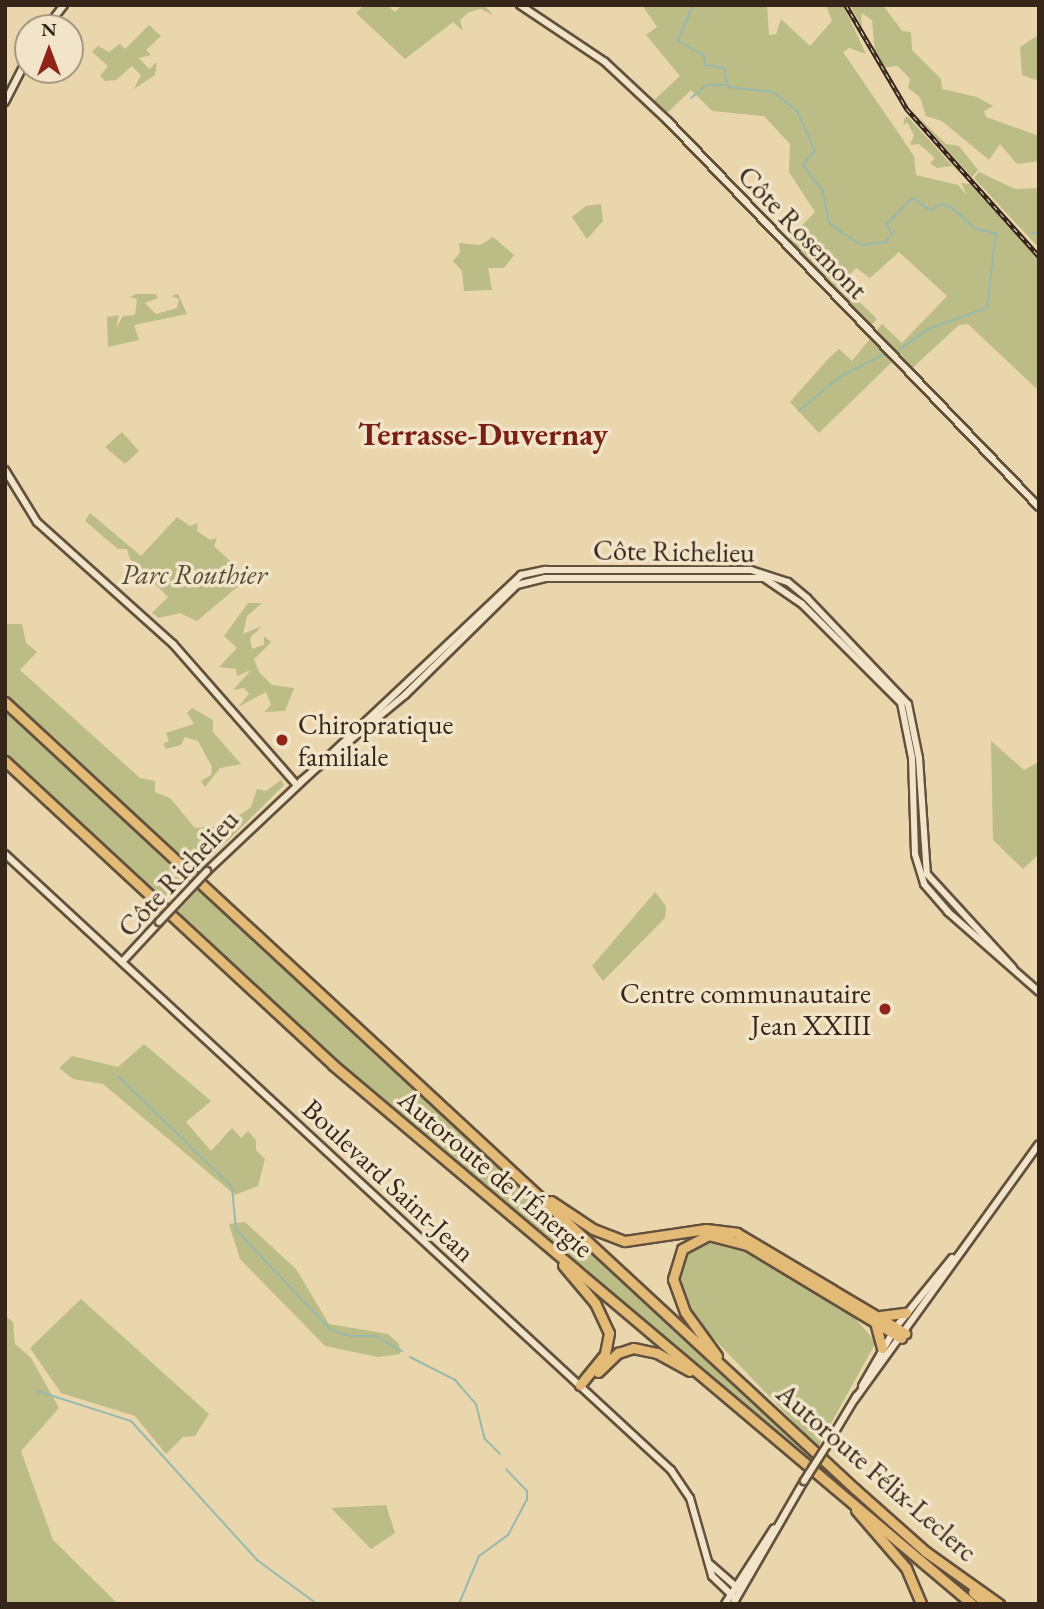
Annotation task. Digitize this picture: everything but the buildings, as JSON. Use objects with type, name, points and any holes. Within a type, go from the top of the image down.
[{"type":"highway","name":"Autoroute de l'Énergie","points":[[5,702],[729,1372]]},
{"type":"highway","name":"Autoroute de l'Énergie","points":[[5,761],[333,1065],[972,1604]]},
{"type":"highway","points":[[527,1185],[589,1227],[625,1241],[706,1229],[737,1233],[876,1319],[906,1313]]},
{"type":"highway","points":[[729,1372],[685,1312],[675,1288],[677,1256],[699,1237],[719,1236],[743,1243],[903,1335]]},
{"type":"highway","points":[[546,1245],[592,1299],[608,1330],[605,1354],[580,1385]]},
{"type":"highway","points":[[876,1319],[882,1348]]},
{"type":"highway","points":[[580,1385],[616,1354],[633,1348],[657,1353],[705,1379]]},
{"type":"highway","name":"Autoroute Félix-Leclerc","points":[[729,1372],[926,1552],[999,1604]]},
{"type":"highway","name":"Autoroute Félix-Leclerc","points":[[844,1495],[904,1565],[922,1604]]},
{"type":"highway","points":[[926,1552],[987,1604]]},
{"type":"street","name":"Côte Rosemont","points":[[520,5],[605,62],[668,121],[1039,507]]},
{"type":"street","points":[[5,102],[14,84]]},
{"type":"street","points":[[5,470],[37,522],[173,644],[296,784]]},
{"type":"street","name":"Côte Richelieu","points":[[122,962],[207,871],[296,784],[521,575],[544,570],[765,572],[807,598],[908,704],[919,758],[928,874],[1013,968],[1039,992]]},
{"type":"street","name":"Boulevard Saint-Jean","points":[[5,854],[681,1481],[712,1576],[733,1599]]},
{"type":"street","points":[[855,1399],[1039,1144]]},
{"type":"street","points":[[725,1604],[733,1599],[855,1399],[894,1329],[965,1244]]},
{"type":"street","points":[[706,1560],[738,1588]]},
{"type":"green space","points":[[364,5],[387,5],[395,12],[402,5],[484,5],[493,15],[481,9],[469,12],[460,20],[463,31],[453,22],[405,59],[356,13]]},
{"type":"green space","points":[[642,5],[767,5],[769,35],[776,34],[781,19],[810,46],[832,21],[826,5],[843,5],[866,54],[849,48],[843,52],[914,156],[916,175],[958,185],[967,195],[961,183],[970,184],[1039,259],[1039,391],[968,324],[959,325],[909,371],[896,358],[819,433],[790,402],[828,359],[839,349],[852,361],[882,324],[902,343],[947,296],[899,252],[870,278],[856,268],[841,284],[877,319],[869,328],[785,243],[815,212],[789,172],[790,144],[764,116],[712,111],[691,90],[664,116],[651,103],[680,76],[646,35],[657,27]]},
{"type":"green space","points":[[850,5],[883,5],[902,31],[911,32],[912,50],[941,79],[942,89],[977,97],[993,106],[984,111],[986,117],[1039,136],[1039,161],[1017,164],[1000,144],[989,160],[942,121],[926,116],[920,97],[908,88],[910,79],[898,66],[885,67],[875,53],[872,20],[861,13],[862,27]]},
{"type":"green space","points":[[149,25],[161,36],[146,50],[151,55],[139,58],[149,69],[157,62],[155,75],[134,89],[141,75],[132,66],[116,80],[105,81],[100,76],[108,66],[92,52],[98,46],[109,52],[120,44],[125,49]]},
{"type":"green space","points":[[1037,36],[1039,81],[1022,75],[1020,47]]},
{"type":"green space","points":[[912,111],[946,144],[959,146],[978,170],[972,177]]},
{"type":"green space","points":[[905,117],[908,117],[960,174],[952,166],[937,168],[930,163],[935,158],[919,144],[910,145],[914,135],[907,122],[903,126]]},
{"type":"green space","points":[[979,172],[1015,189],[1039,188],[1039,248],[974,178]]},
{"type":"green space","points":[[601,204],[603,221],[587,239],[572,217],[586,206]]},
{"type":"green space","points":[[493,237],[514,255],[504,268],[488,268],[492,290],[464,291],[462,271],[453,261],[460,253],[459,243],[480,245]]},
{"type":"green space","points":[[136,294],[156,294],[158,298],[145,303],[156,314],[177,308],[179,299],[171,296],[178,294],[187,314],[134,325],[139,340],[108,347],[107,317],[119,315],[116,328],[123,316],[135,315],[137,299],[130,297]]},
{"type":"green space","points":[[122,432],[139,451],[125,464],[105,447]]},
{"type":"green space","name":"Parc Routhier","points":[[90,513],[141,556],[177,517],[190,526],[198,523],[197,531],[210,540],[217,538],[214,546],[248,578],[197,621],[180,613],[159,618],[152,613],[168,597],[130,559],[127,549],[118,549],[85,521]]},
{"type":"green space","points":[[248,603],[262,603],[247,616],[243,634],[262,626],[250,638],[252,649],[264,645],[264,636],[271,642],[254,659],[259,672],[272,685],[294,688],[285,711],[264,712],[271,705],[266,692],[238,707],[249,694],[244,688],[233,690],[251,670],[237,676],[236,669],[219,667],[237,648],[224,636]]},
{"type":"green space","points":[[5,624],[22,624],[26,643],[37,652],[20,670],[140,778],[155,781],[155,792],[170,798],[195,828],[225,826],[251,807],[257,789],[266,791],[281,780],[284,785],[197,871],[5,695]]},
{"type":"green space","points":[[192,708],[213,720],[213,732],[241,764],[220,768],[205,787],[201,781],[211,775],[212,767],[198,741],[185,737],[181,745],[166,749],[163,744],[169,741],[166,733],[194,724],[187,713]]},
{"type":"green space","points":[[5,711],[184,877],[169,894],[162,899],[5,755]]},
{"type":"green space","points":[[991,741],[1024,770],[1039,762],[1039,854],[1023,869],[993,840]]},
{"type":"green space","points":[[199,888],[906,1540],[905,1543],[298,1027],[176,913]]},
{"type":"green space","points":[[655,892],[666,906],[665,918],[603,981],[592,966]]},
{"type":"green space","points":[[144,1044],[211,1101],[186,1122],[211,1151],[232,1128],[241,1138],[248,1131],[256,1140],[256,1150],[265,1159],[258,1186],[235,1195],[103,1084],[73,1079],[59,1068],[72,1056],[118,1067]]},
{"type":"green space","points":[[245,1222],[296,1269],[329,1324],[388,1334],[399,1344],[400,1354],[378,1357],[325,1346],[240,1259],[229,1224]]},
{"type":"green space","points":[[720,1240],[766,1260],[852,1315],[876,1342],[818,1447],[693,1317],[680,1294],[677,1280],[685,1251]]},
{"type":"green space","points":[[81,1299],[209,1414],[195,1436],[183,1437],[166,1454],[135,1416],[61,1393],[30,1348]]},
{"type":"green space","points":[[5,1316],[13,1322],[15,1344],[31,1358],[59,1408],[21,1451],[53,1540],[118,1604],[5,1604]]},
{"type":"green space","points":[[386,1505],[395,1533],[371,1549],[331,1508]]},
{"type":"waterway","points":[[693,5],[678,41],[704,56],[705,65],[724,68],[728,87],[773,92],[797,111],[815,151],[803,165],[823,192],[829,222],[842,233],[862,245],[886,242],[892,234],[887,224],[912,198],[932,211],[940,204],[951,207],[974,228],[997,234]]},
{"type":"waterway","points":[[691,98],[707,85],[724,85]]},
{"type":"waterway","points":[[1032,233],[1039,233]]},
{"type":"waterway","points":[[899,350],[928,329],[987,308],[996,234]]},
{"type":"waterway","points":[[799,411],[838,378],[884,354]]},
{"type":"waterway","points":[[119,1077],[232,1187],[236,1230],[330,1329],[348,1336],[375,1336],[402,1351]]},
{"type":"waterway","points":[[410,1357],[455,1380],[476,1404],[485,1439],[500,1454]]},
{"type":"waterway","points":[[37,1391],[131,1421],[257,1560],[317,1604]]},
{"type":"waterway","points":[[459,1604],[479,1556],[508,1535],[527,1500],[527,1491],[506,1469]]},
{"type":"railway","points":[[846,5],[907,109],[1039,256]]},
{"type":"place","name":"Chiropratique familiale","points":[[282,740]]},
{"type":"place","name":"Centre communautaire Jean XXIII","points":[[885,1009]]},
{"type":"district","name":"Terrasse-Duvernay","points":[[483,434]]}]
